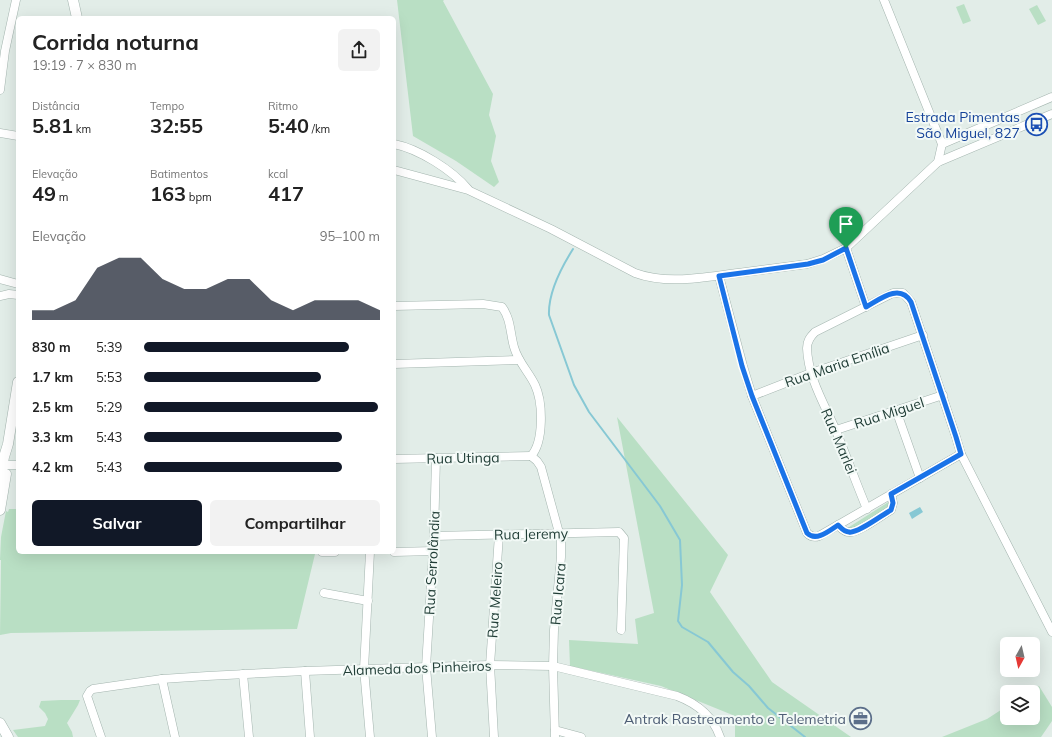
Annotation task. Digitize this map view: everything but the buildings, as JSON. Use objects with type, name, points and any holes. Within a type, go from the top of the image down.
[{"type":"street","points":[[0,90],[3,51],[16,0]]},
{"type":"street","points":[[73,0],[77,16]]},
{"type":"street","points":[[884,0],[942,144],[938,162]]},
{"type":"street","points":[[942,144],[1052,97]]},
{"type":"street","points":[[396,171],[468,190],[551,229],[635,273],[644,276],[676,279],[719,276],[808,264],[823,260],[846,248],[938,162],[1052,114]]},
{"type":"street","points":[[0,133],[16,136]]},
{"type":"street","points":[[396,144],[431,159],[459,178],[468,190]]},
{"type":"street","points":[[846,248],[866,307],[893,293],[903,293],[911,302],[943,395],[961,454],[1052,632]]},
{"type":"street","points":[[719,276],[742,366],[752,396],[807,533],[813,537],[819,536],[961,454]]},
{"type":"street","points":[[0,279],[14,284],[9,294]]},
{"type":"street","points":[[0,296],[9,294],[16,295]]},
{"type":"street","points":[[396,306],[483,304],[502,307],[506,312],[509,322],[514,348],[519,360],[527,370],[536,386],[540,402],[539,443],[532,456]]},
{"type":"street","name":"Rua Marlei","points":[[866,307],[815,332],[808,339],[807,348],[811,373],[836,430],[867,509]]},
{"type":"street","name":"Rua Maria Emília","points":[[752,396],[811,373],[923,335]]},
{"type":"street","points":[[396,364],[519,360]]},
{"type":"street","points":[[0,481],[16,394]]},
{"type":"street","name":"Rua Miguel","points":[[836,430],[943,395]]},
{"type":"street","points":[[896,410],[920,478]]},
{"type":"street","name":"Rua Utinga","points":[[396,459],[532,456]]},
{"type":"street","name":"Rua Icara","points":[[532,456],[541,467],[560,534],[561,557],[554,630],[553,666],[555,734]]},
{"type":"street","name":"Rua Serrolândia","points":[[432,737],[426,667],[434,551],[436,458]]},
{"type":"street","points":[[3,465],[16,465]]},
{"type":"street","points":[[0,510],[3,465]]},
{"type":"street","points":[[838,525],[845,531],[849,532],[863,527],[891,510],[893,503],[891,494]]},
{"type":"street","name":"Rua Jeremy","points":[[434,536],[620,532],[624,538],[621,630]]},
{"type":"street","name":"Rua Meleiro","points":[[494,737],[490,665],[499,535]]},
{"type":"street","points":[[396,552],[434,551]]},
{"type":"street","points":[[370,554],[364,669],[370,737]]},
{"type":"street","points":[[324,593],[368,601]]},
{"type":"street","name":"Alameda dos Pinheiros","points":[[101,737],[87,696],[93,689],[162,679],[244,674],[490,665],[553,666],[678,696],[700,708],[716,726],[720,737]]},
{"type":"street","points":[[305,671],[310,737]]},
{"type":"street","points":[[244,674],[249,737]]},
{"type":"street","points":[[162,679],[175,737]]},
{"type":"street","points":[[0,724],[8,737]]},
{"type":"street","points":[[555,734],[582,737]]},
{"type":"green space","points":[[397,0],[444,0],[443,1],[493,94],[489,115],[496,136],[491,161],[499,182],[494,187],[456,161],[413,136]]},
{"type":"green space","points":[[964,4],[971,21],[963,24],[956,7]]},
{"type":"green space","points":[[1037,5],[1046,21],[1038,25],[1029,9]]},
{"type":"green space","points":[[617,417],[728,555],[710,592],[772,682],[851,737],[735,737],[735,716],[661,686],[570,666],[569,640],[638,644],[635,619],[654,613]]},
{"type":"green space","points":[[890,501],[890,507],[853,530],[846,529]]},
{"type":"green space","points":[[9,509],[16,509],[16,554],[315,554],[297,629],[11,633],[0,635],[1,537],[6,511],[8,512]]},
{"type":"green space","points":[[1040,688],[1052,707],[1052,721],[1041,737],[942,737],[987,719],[1000,711],[1000,725],[1040,725]]},
{"type":"green space","points":[[80,700],[67,723],[73,737],[18,737],[13,730],[45,726],[48,719],[39,707],[41,701]]},
{"type":"water","points":[[920,507],[923,512],[912,519],[909,513]]},
{"type":"waterway","points":[[573,249],[556,280],[549,306],[549,315],[574,385],[589,412],[660,506],[680,540],[682,585],[678,621],[682,627],[708,642],[733,672],[749,686],[768,708],[805,737]]},
{"type":"place","name":"Estrada Pimentas São Miguel, 827","points":[[1036,125]]},
{"type":"place","name":"Antrak Rastreamento e Telemetria","points":[[861,719]]},
{"type":"route","points":[[846,248],[866,307],[893,293],[903,293],[909,298],[923,335],[961,454],[891,494],[893,503],[891,510],[863,527],[849,532],[845,531],[838,525],[819,536],[813,537],[807,533],[752,396],[742,366],[719,276],[808,264],[823,260],[846,248]]}]
